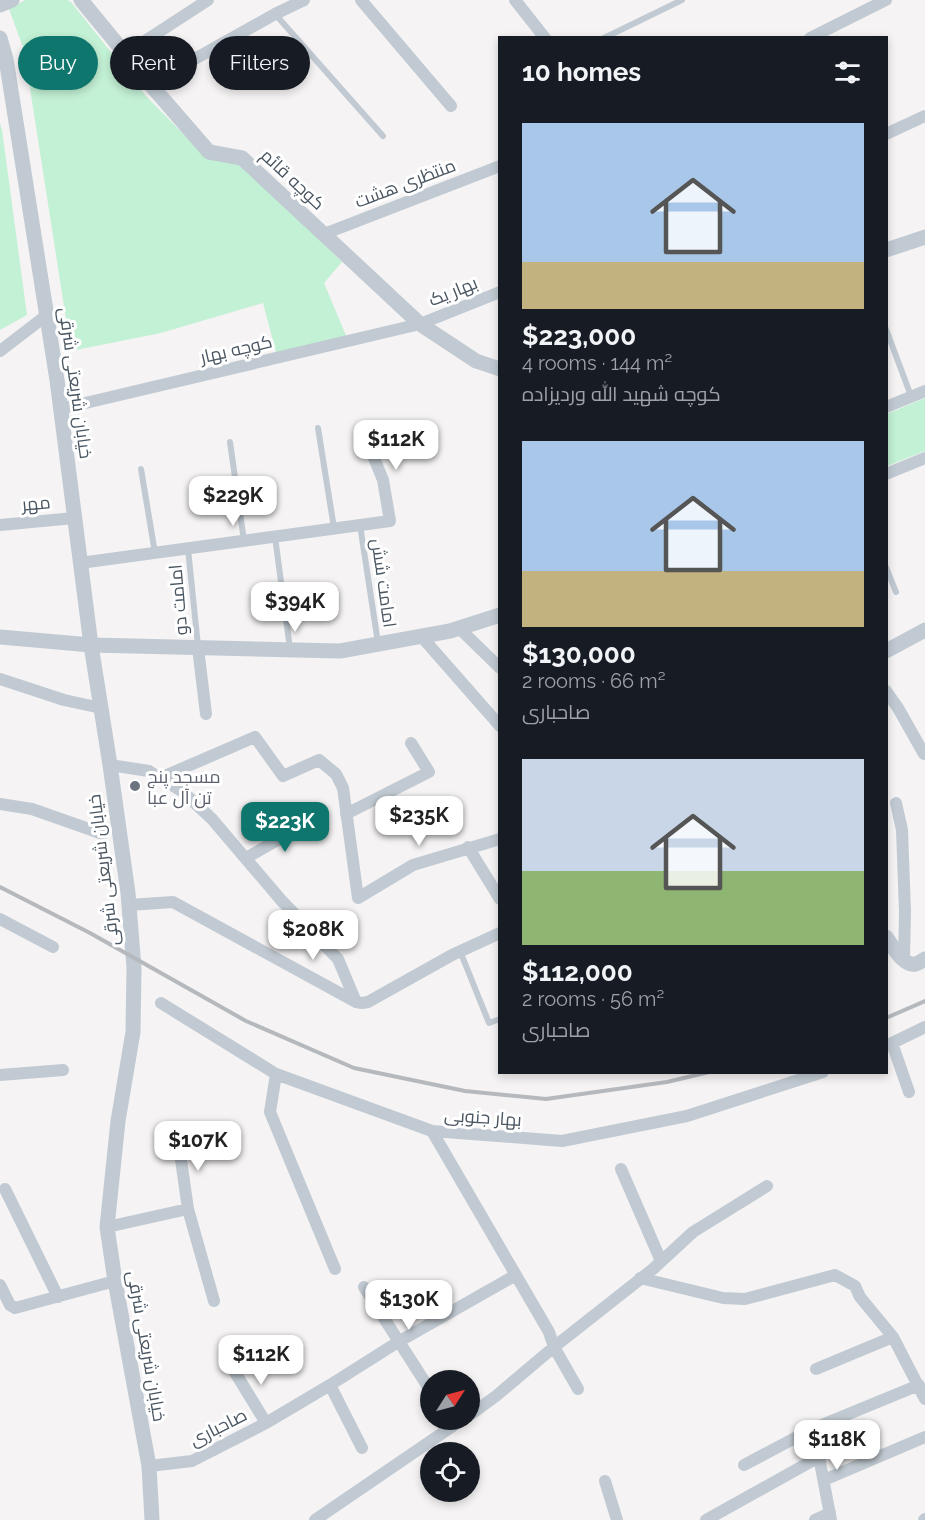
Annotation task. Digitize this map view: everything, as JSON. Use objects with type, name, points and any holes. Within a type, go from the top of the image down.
[{"type":"street","points":[[0,5],[12,0]]},
{"type":"street","name":"کوچه قائم","points":[[81,0],[110,36]]},
{"type":"street","points":[[153,36],[208,0]]},
{"type":"street","points":[[197,58],[304,0]]},
{"type":"street","points":[[361,0],[451,106]]},
{"type":"street","points":[[515,0],[542,36]]},
{"type":"street","points":[[814,36],[886,0]]},
{"type":"street","name":"خیابان شریعتی شرقی","points":[[0,38],[6,59],[60,409],[91,645],[129,905],[134,968],[134,1032],[118,1121],[107,1227],[148,1466],[152,1520]]},
{"type":"street","name":"کوچه قائم","points":[[155,90],[209,152],[242,158],[420,324],[476,361],[498,368]]},
{"type":"street","points":[[888,133],[925,116]]},
{"type":"street","name":"منتظری هشت","points":[[324,234],[498,167]]},
{"type":"street","points":[[888,249],[925,237]]},
{"type":"street","name":"بهار یک","points":[[420,324],[498,293]]},
{"type":"street","points":[[0,351],[46,315]]},
{"type":"street","name":"کوچه بهار","points":[[60,409],[420,324]]},
{"type":"street","points":[[888,406],[925,391]]},
{"type":"street","points":[[80,564],[390,521],[383,480],[363,431]]},
{"type":"street","points":[[888,473],[925,458]]},
{"type":"street","name":"مهر","points":[[0,525],[74,518]]},
{"type":"street","points":[[0,637],[91,645],[340,651],[450,631],[498,616]]},
{"type":"street","points":[[459,628],[498,666]]},
{"type":"street","points":[[888,650],[924,632]]},
{"type":"street","points":[[420,636],[498,724]]},
{"type":"street","points":[[198,648],[206,714]]},
{"type":"street","points":[[0,679],[64,700],[101,708]]},
{"type":"street","points":[[888,694],[924,754]]},
{"type":"street","points":[[160,778],[255,737],[283,776],[319,760],[336,774],[343,788],[358,898],[413,865],[498,840]]},
{"type":"street","points":[[346,814],[429,772],[411,743]]},
{"type":"street","points":[[110,765],[148,771],[183,792],[212,819],[281,900],[339,959],[356,1002]]},
{"type":"street","points":[[896,803],[902,830],[904,960]]},
{"type":"street","points":[[0,804],[32,809],[103,834]]},
{"type":"street","points":[[246,858],[309,822]]},
{"type":"street","points":[[468,847],[498,896]]},
{"type":"street","points":[[129,905],[173,902],[356,1002],[362,1003],[368,1002],[460,951],[498,934]]},
{"type":"street","points":[[0,920],[53,947]]},
{"type":"street","points":[[888,940],[909,964],[925,959]]},
{"type":"street","name":"بهار جنوبی","points":[[161,1003],[276,1074],[432,1131],[562,1141],[687,1116],[817,1074]]},
{"type":"street","points":[[909,1092],[890,1044],[925,1027]]},
{"type":"street","points":[[0,1076],[63,1070]]},
{"type":"street","points":[[276,1074],[270,1112],[335,1269]]},
{"type":"street","points":[[432,1131],[549,1332],[554,1347],[578,1389]]},
{"type":"street","points":[[178,1139],[188,1209],[214,1301]]},
{"type":"street","points":[[621,1169],[661,1261]]},
{"type":"street","points":[[480,1407],[661,1261],[693,1232],[768,1185]]},
{"type":"street","points":[[5,1189],[58,1297]]},
{"type":"street","points":[[107,1227],[188,1209]]},
{"type":"street","name":"صاحباری","points":[[148,1466],[192,1461],[266,1423],[398,1342],[516,1275]]},
{"type":"street","points":[[640,1278],[723,1298],[745,1299],[835,1275],[855,1286],[860,1298],[893,1337],[925,1399]]},
{"type":"street","points":[[0,1285],[10,1305],[15,1308],[115,1281]]},
{"type":"street","points":[[364,1287],[420,1375]]},
{"type":"street","points":[[816,1369],[893,1337]]},
{"type":"street","points":[[230,1364],[266,1423]]},
{"type":"street","points":[[330,1385],[363,1448]]},
{"type":"street","points":[[744,1465],[812,1429],[918,1385]]},
{"type":"street","points":[[812,1429],[830,1516],[815,1520]]},
{"type":"street","points":[[315,1520],[443,1430]]},
{"type":"street","points":[[824,1480],[925,1437]]},
{"type":"street","points":[[706,1520],[819,1457]]},
{"type":"street","points":[[605,1481],[617,1520]]},
{"type":"lane","points":[[608,36],[682,0]]},
{"type":"lane","points":[[275,14],[383,136]]},
{"type":"lane","points":[[888,334],[911,397]]},
{"type":"lane","points":[[318,428],[334,528]]},
{"type":"lane","points":[[230,442],[244,541]]},
{"type":"lane","points":[[141,469],[155,553]]},
{"type":"lane","name":"امامت شش","points":[[360,525],[378,644]]},
{"type":"lane","points":[[275,537],[290,650]]},
{"type":"lane","name":"امامت دو","points":[[189,549],[198,648]]},
{"type":"lane","points":[[888,572],[896,592]]},
{"type":"lane","points":[[460,951],[489,1023],[498,1020]]},
{"type":"green space","points":[[25,0],[67,0],[71,2],[110,51],[110,90],[141,90],[206,157],[235,158],[342,262],[324,283],[347,338],[277,356],[263,303],[161,333],[71,351],[30,90],[98,90],[98,36],[19,36],[9,9]]},
{"type":"green space","points":[[0,123],[27,315],[0,330]]},
{"type":"green space","points":[[925,398],[925,451],[888,466],[888,414]]},
{"type":"railway","points":[[0,887],[90,933],[246,1021],[354,1068],[465,1091],[546,1099],[667,1082],[701,1074]]},
{"type":"railway","points":[[888,1017],[925,1001]]},
{"type":"place","name":"مسجد پنج تن آل عبا","points":[[135,786]]}]
